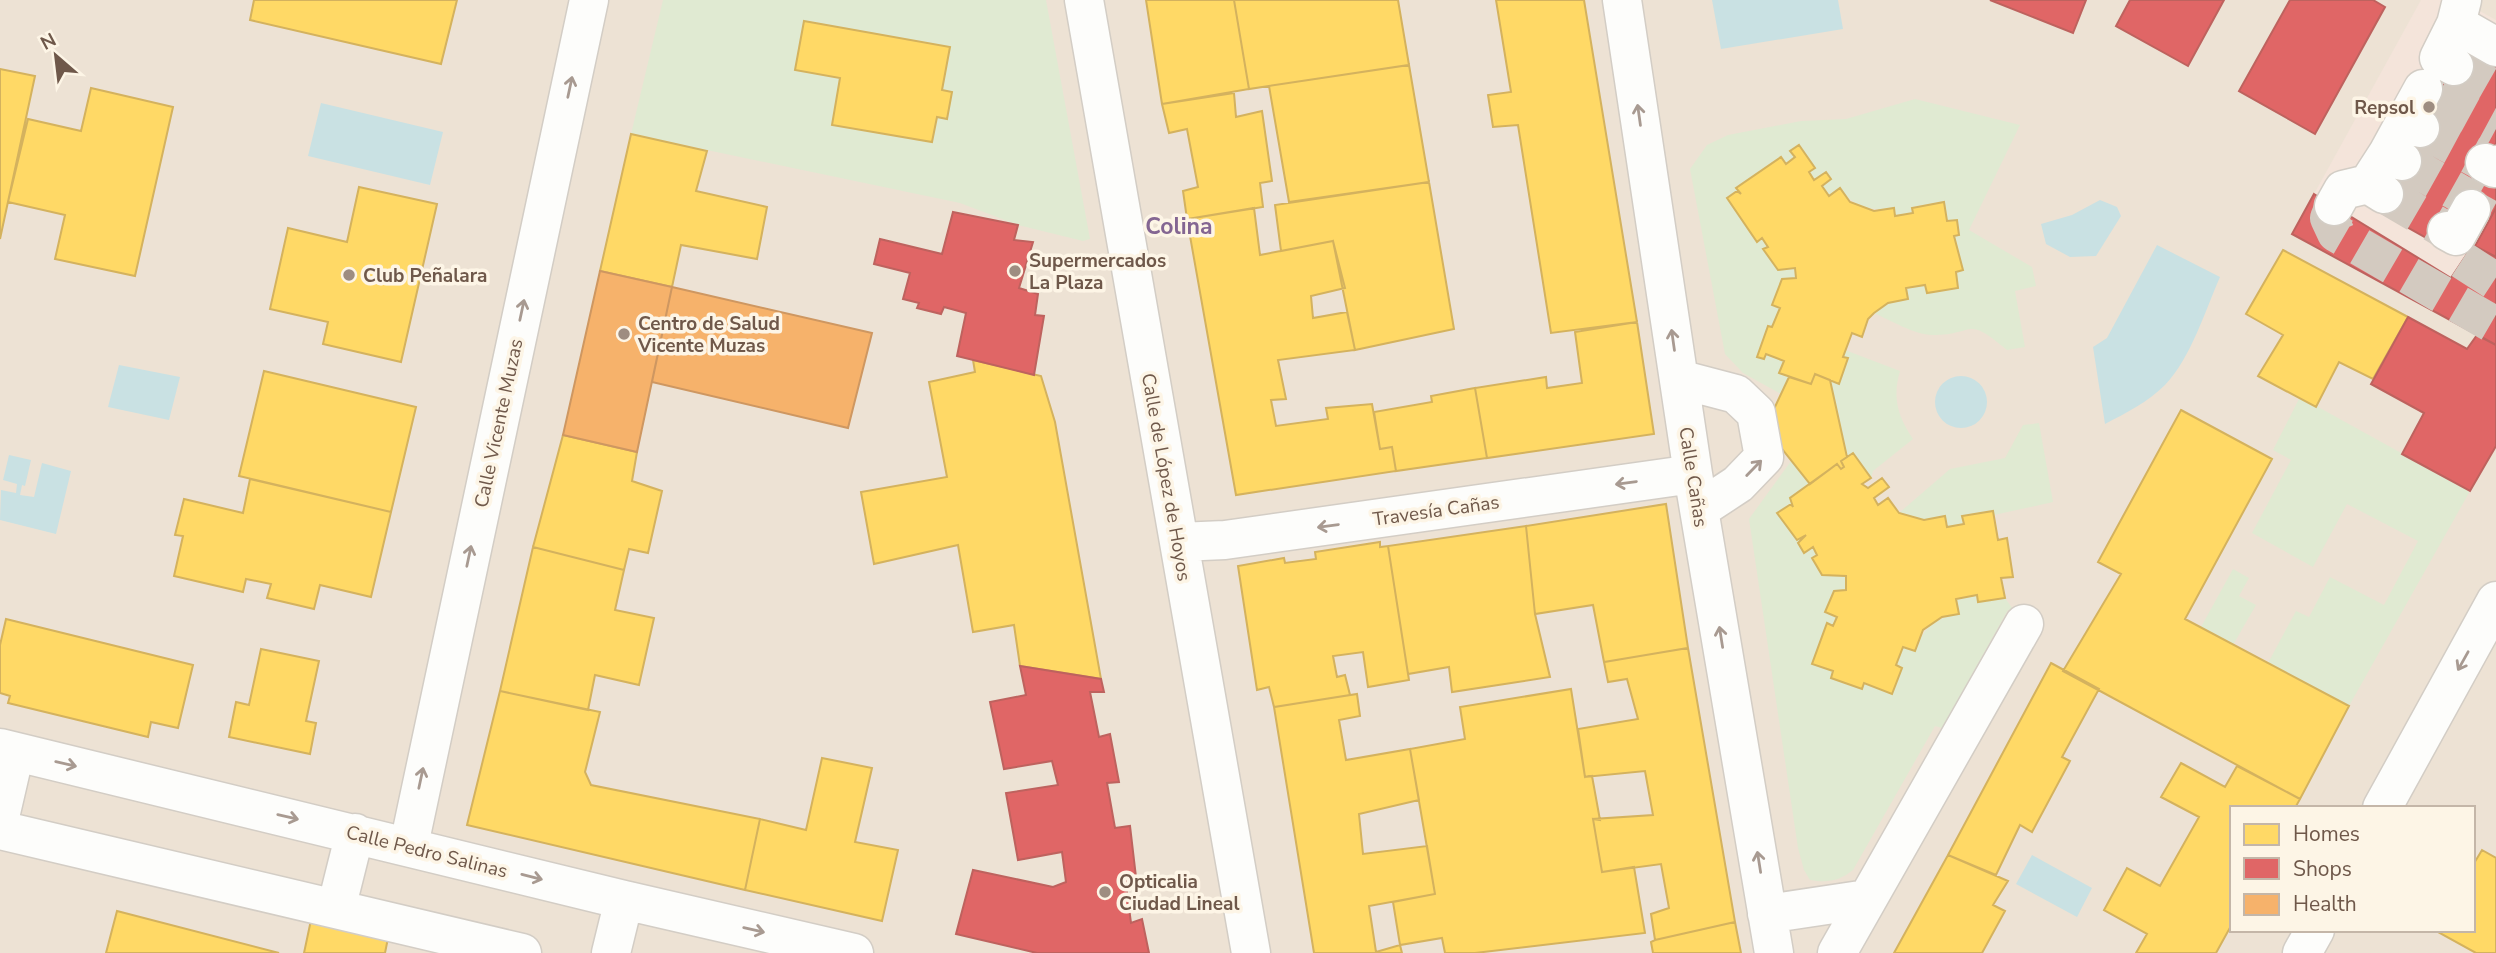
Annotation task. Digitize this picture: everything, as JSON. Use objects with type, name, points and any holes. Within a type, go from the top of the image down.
[{"type":"street","name":"Calle Vicente Muzas","points":[[409,845],[589,0]]},
{"type":"street","name":"Calle de López de Hoyos","points":[[1084,0],[1251,953]]},
{"type":"street","name":"Calle Cañas","points":[[1622,0],[1696,491],[1774,953]]},
{"type":"street","points":[[2334,206],[2343,190],[2385,173],[2430,93],[2459,12],[2496,47]]},
{"type":"street","points":[[1679,379],[1736,394],[1756,413],[1764,457],[1738,484],[1696,491]]},
{"type":"street","name":"Travesía Cañas","points":[[1179,542],[1225,541],[1696,491]]},
{"type":"street","points":[[2383,806],[2496,601]]},
{"type":"street","points":[[1837,953],[2024,624]]},
{"type":"street","name":"Calle Pedro Salinas","points":[[7,750],[409,845],[624,900],[855,953]]},
{"type":"street","points":[[0,817],[7,750]]},
{"type":"street","points":[[0,830],[522,953]]},
{"type":"street","points":[[336,909],[355,833]]},
{"type":"street","points":[[1767,914],[1867,899]]},
{"type":"street","points":[[611,953],[624,900]]},
{"type":"street","points":[[2302,953],[2314,932]]},
{"type":"shaded area","points":[[0,0],[2496,0],[2496,953],[0,953]]},
{"type":"shaded area","name":"Repsol","points":[[2421,0],[2460,0],[2496,20],[2496,345],[2292,234]]},
{"type":"green space","points":[[663,0],[1046,0],[1090,239],[1083,241],[1018,225],[960,203],[631,134]]},
{"type":"green space","points":[[1915,99],[2020,125],[1969,230],[2032,267],[2036,286],[2015,291],[2025,347],[2007,350],[1976,329],[1925,334],[1874,313],[1906,288],[1925,285],[1927,293],[1958,288],[1956,272],[1963,270],[1954,236],[1959,235],[1957,220],[1947,221],[1944,202],[1912,207],[1913,213],[1895,216],[1893,208],[1877,209],[1857,204],[1840,188],[1829,196],[1822,186],[1831,179],[1826,172],[1814,180],[1809,172],[1815,168],[1799,145],[1790,151],[1795,157],[1786,164],[1780,157],[1736,188],[1740,195],[1737,191],[1727,198],[1756,242],[1762,238],[1768,247],[1763,250],[1778,270],[1795,268],[1796,278],[1782,280],[1772,305],[1780,308],[1772,327],[1768,326],[1757,356],[1766,354],[1784,361],[1779,373],[1789,377],[1781,394],[1743,373],[1725,354],[1690,169],[1707,145],[1728,135],[1801,121],[1846,119]]},
{"type":"green space","points":[[1845,350],[1900,371],[1898,407],[1913,439],[1873,471],[1871,478],[1853,453],[1847,457],[1830,380],[1839,383],[1848,359],[1843,357]]},
{"type":"green space","points":[[2300,397],[2470,491],[2349,706],[2268,663],[2296,611],[2309,617],[2330,577],[2384,605],[2418,541],[2347,504],[2313,567],[2252,533],[2291,460],[2273,450]]},
{"type":"green space","points":[[2039,423],[2053,502],[1994,515],[1993,511],[1962,517],[1964,524],[1947,527],[1899,513],[1950,469],[2005,458],[2023,425]]},
{"type":"green space","points":[[1791,461],[1810,484],[1793,507],[1791,504],[1778,513],[1806,535],[1798,543],[1804,553],[1813,547],[1817,555],[1812,558],[1822,575],[1846,576],[1846,590],[1834,591],[1826,612],[1837,617],[1833,626],[1828,624],[1812,664],[1833,671],[1831,678],[1861,689],[1864,683],[1892,693],[1902,668],[1896,665],[1903,647],[1915,650],[1931,625],[1942,618],[1958,614],[1956,599],[1977,595],[1979,602],[2005,598],[2015,612],[2008,610],[1942,728],[1935,726],[1853,870],[1843,877],[1828,881],[1810,880],[1804,870],[1798,848],[1749,519]]},
{"type":"green space","points":[[2233,569],[2249,578],[2239,596],[2256,605],[2233,645],[2201,627]]},
{"type":"water","points":[[1712,0],[1838,0],[1843,29],[1721,49]]},
{"type":"water","points":[[321,103],[443,132],[430,185],[308,156]]},
{"type":"water","points":[[2100,200],[2117,207],[2121,216],[2096,256],[2070,257],[2046,244],[2041,224],[2072,215]]},
{"type":"water","points":[[2157,245],[2220,277],[2197,334],[2174,374],[2151,397],[2105,424],[2093,347],[2107,338]]},
{"type":"water","points":[[119,365],[180,377],[169,420],[108,407]]},
{"type":"water","points":[[1961,376],[1971,378],[1979,384],[1985,392],[1985,412],[1979,420],[1971,426],[1961,428],[1951,426],[1943,420],[1937,412],[1935,402],[1937,392],[1943,384],[1951,378]]},
{"type":"water","points":[[9,455],[31,460],[20,495],[34,497],[42,463],[71,471],[56,534],[0,520],[1,490],[16,493],[17,484],[3,480]]},
{"type":"water","points":[[2032,855],[2092,888],[2077,917],[2016,884]]},
{"type":"building: Homes","points":[[254,0],[457,0],[441,64],[250,20]]},
{"type":"building: Homes","points":[[1146,0],[1234,0],[1249,89],[1162,104]]},
{"type":"building: Homes","points":[[1234,0],[1398,0],[1409,65],[1249,89]]},
{"type":"building: Homes","points":[[1496,0],[1584,0],[1637,322],[1551,333],[1518,125],[1493,127],[1488,95],[1511,92]]},
{"type":"building: Homes","points":[[804,21],[950,47],[942,90],[952,92],[947,119],[937,117],[932,142],[832,125],[840,78],[795,70]]},
{"type":"building: Homes","points":[[1409,65],[1429,182],[1289,202],[1269,86]]},
{"type":"building: Homes","points":[[0,69],[35,76],[0,239]]},
{"type":"building: Homes","points":[[91,88],[173,107],[135,276],[55,259],[65,215],[8,202],[28,119],[81,131]]},
{"type":"building: Homes","points":[[1234,93],[1236,117],[1262,111],[1272,181],[1260,183],[1263,207],[1187,219],[1183,191],[1198,187],[1187,129],[1169,133],[1162,104]]},
{"type":"building: Homes","points":[[631,134],[707,151],[696,191],[767,207],[757,259],[681,245],[672,287],[600,271]]},
{"type":"building: Homes","points":[[1799,145],[1815,168],[1809,172],[1814,180],[1826,172],[1831,179],[1822,186],[1829,196],[1840,188],[1850,202],[1874,211],[1894,208],[1895,216],[1913,213],[1912,208],[1944,202],[1947,221],[1957,220],[1959,235],[1954,236],[1963,270],[1956,272],[1958,288],[1927,293],[1925,285],[1906,288],[1908,299],[1888,303],[1874,313],[1868,319],[1862,337],[1852,333],[1843,357],[1848,358],[1839,384],[1815,374],[1811,384],[1779,373],[1784,361],[1766,354],[1764,359],[1757,357],[1768,326],[1772,327],[1780,308],[1772,305],[1782,279],[1796,278],[1795,268],[1778,270],[1763,249],[1768,247],[1762,238],[1757,242],[1727,198],[1737,191],[1741,194],[1736,188],[1781,157],[1786,164],[1795,157],[1790,151]]},
{"type":"building: Homes","points":[[1429,182],[1454,329],[1355,350],[1333,241],[1281,251],[1275,205]]},
{"type":"building: Homes","name":"Club Peñalara","points":[[359,187],[437,204],[401,362],[323,344],[328,322],[270,309],[288,228],[347,242]]},
{"type":"building: Homes","points":[[1254,208],[1260,255],[1333,241],[1345,288],[1311,296],[1313,318],[1347,312],[1355,350],[1278,360],[1286,399],[1271,400],[1276,426],[1328,419],[1326,408],[1372,404],[1380,449],[1392,447],[1396,471],[1236,495],[1187,219]]},
{"type":"building: Homes","points":[[2283,250],[2408,317],[2373,379],[2339,362],[2316,407],[2258,376],[2283,335],[2246,314]]},
{"type":"building: Homes","points":[[1637,322],[1654,434],[1487,458],[1475,388],[1546,377],[1547,388],[1582,383],[1575,332]]},
{"type":"building: Homes","points":[[973,360],[1041,376],[1055,422],[1101,679],[1020,666],[1014,625],[973,632],[958,545],[874,564],[861,492],[947,477],[929,382],[975,372]]},
{"type":"building: Homes","points":[[264,371],[416,407],[391,512],[239,476]]},
{"type":"building: Homes","points":[[1815,374],[1830,380],[1847,457],[1841,461],[1844,467],[1841,469],[1837,464],[1810,484],[1779,445],[1774,409],[1789,377],[1811,384]]},
{"type":"building: Homes","points":[[1475,388],[1487,458],[1396,471],[1392,447],[1380,449],[1374,412],[1432,402],[1431,396]]},
{"type":"building: Homes","points":[[2181,410],[2272,459],[2185,619],[2349,706],[2300,799],[2063,671],[2121,574],[2098,562]]},
{"type":"building: Homes","points":[[563,435],[637,452],[632,481],[662,491],[648,553],[629,549],[624,570],[533,547]]},
{"type":"building: Homes","points":[[1853,453],[1871,478],[1862,484],[1868,488],[1882,478],[1889,487],[1874,498],[1878,505],[1888,498],[1899,513],[1924,520],[1945,516],[1947,527],[1964,524],[1962,516],[1993,511],[1998,540],[2007,538],[2013,577],[2001,578],[2005,598],[1978,602],[1977,595],[1956,599],[1959,614],[1942,617],[1923,630],[1915,651],[1903,647],[1896,665],[1902,668],[1892,694],[1864,683],[1862,689],[1831,678],[1833,671],[1812,664],[1827,623],[1833,626],[1837,617],[1825,612],[1834,591],[1846,590],[1846,576],[1822,575],[1812,558],[1817,555],[1813,547],[1804,553],[1798,543],[1806,535],[1797,540],[1777,513],[1791,504],[1793,507],[1790,498],[1837,464],[1841,469],[1844,467],[1841,461]]},
{"type":"building: Homes","points":[[250,479],[391,512],[371,597],[320,585],[314,609],[267,598],[271,584],[246,579],[243,592],[174,576],[183,536],[175,535],[184,499],[243,513]]},
{"type":"building: Homes","points":[[1666,504],[1688,648],[1604,662],[1593,605],[1535,614],[1526,526]]},
{"type":"building: Homes","points":[[1526,526],[1535,614],[1550,677],[1452,692],[1449,667],[1408,674],[1388,546]]},
{"type":"building: Homes","points":[[1380,542],[1380,547],[1388,546],[1409,680],[1368,687],[1363,652],[1333,656],[1337,677],[1345,675],[1350,695],[1274,707],[1269,687],[1257,690],[1238,566],[1284,558],[1285,563],[1316,559],[1315,552]]},
{"type":"building: Homes","points":[[533,547],[624,570],[615,610],[654,618],[639,685],[595,675],[588,710],[500,691]]},
{"type":"building: Homes","points":[[6,619],[193,665],[178,728],[151,722],[148,737],[8,703],[10,696],[0,693],[0,645]]},
{"type":"building: Homes","points":[[1688,648],[1735,922],[1655,940],[1651,914],[1669,908],[1661,864],[1602,872],[1593,819],[1653,815],[1645,771],[1585,777],[1578,729],[1638,719],[1627,679],[1608,682],[1604,662]]},
{"type":"building: Homes","points":[[261,649],[319,661],[306,721],[316,723],[310,754],[229,737],[236,702],[249,705]]},
{"type":"building: Homes","points":[[2051,663],[2099,689],[2062,757],[2070,761],[2032,832],[2020,825],[1996,875],[1948,855]]},
{"type":"building: Homes","points":[[1571,689],[1585,777],[1592,776],[1600,820],[1593,819],[1602,872],[1634,867],[1645,933],[1475,953],[1445,953],[1442,938],[1400,945],[1393,902],[1435,894],[1410,749],[1465,739],[1460,707]]},
{"type":"building: Homes","points":[[500,691],[600,712],[585,772],[591,785],[760,819],[745,890],[467,825]]},
{"type":"building: Homes","points":[[1357,694],[1360,716],[1339,720],[1346,760],[1410,749],[1419,800],[1359,814],[1363,854],[1427,846],[1435,894],[1369,906],[1376,952],[1400,945],[1402,953],[1314,953],[1274,707]]},
{"type":"building: Homes","points":[[822,758],[872,768],[855,842],[898,850],[882,921],[745,890],[760,819],[806,830]]},
{"type":"building: Homes","points":[[2181,763],[2225,787],[2237,766],[2300,799],[2296,806],[2230,806],[2230,928],[2216,953],[2136,953],[2147,934],[2104,910],[2127,868],[2160,886],[2199,817],[2161,797]]},
{"type":"building: Homes","points":[[2482,850],[2496,858],[2496,953],[2476,953],[2438,932],[2475,932],[2475,862]]},
{"type":"building: Homes","points":[[1948,855],[2008,881],[1993,905],[2005,911],[1982,953],[1894,953]]},
{"type":"building: Homes","points":[[117,911],[279,953],[106,953]]},
{"type":"building: Homes","points":[[311,920],[388,938],[385,953],[304,953]]},
{"type":"building: Homes","points":[[1735,922],[1741,953],[1653,953],[1651,942],[1655,940]]},
{"type":"building: Shops","points":[[1990,0],[2086,0],[2073,33]]},
{"type":"building: Shops","points":[[2130,0],[2224,0],[2188,66],[2116,26]]},
{"type":"building: Shops","points":[[2290,0],[2373,0],[2385,7],[2315,134],[2239,91]]},
{"type":"building: Shops","points":[[2465,47],[2496,64],[2496,143],[2481,170],[2496,178],[2496,208],[2490,219],[2461,203],[2439,245],[2375,209]]},
{"type":"building: Shops","points":[[2314,194],[2451,278],[2473,245],[2496,257],[2496,345],[2292,234]]},
{"type":"building: Shops","points":[[2496,208],[2496,257],[2475,246]]},
{"type":"building: Shops","points":[[953,212],[1018,225],[1014,240],[1033,242],[1019,288],[1038,294],[1035,315],[1044,316],[1034,375],[957,356],[966,313],[944,307],[941,314],[917,308],[919,303],[903,299],[910,273],[874,264],[880,239],[942,254]]},
{"type":"building: Shops","points":[[2408,317],[2467,349],[2477,335],[2496,345],[2496,446],[2470,491],[2402,454],[2424,413],[2371,384]]},
{"type":"building: Shops","points":[[1020,666],[1101,679],[1104,692],[1090,692],[1099,737],[1110,734],[1119,782],[1107,783],[1115,828],[1130,826],[1136,877],[1125,878],[1131,923],[1142,919],[1149,953],[1037,953],[956,934],[973,870],[1053,887],[1066,882],[1062,852],[1018,860],[1006,793],[1058,785],[1052,761],[1004,769],[990,702],[1026,695]]},
{"type":"building: Health","name":"Centro de Salud Vicente Muzas","points":[[600,271],[672,287],[637,452],[563,435]]},
{"type":"building: Health","points":[[672,287],[872,333],[848,428],[652,382]]},
{"type":"tunnel","points":[[2454,66],[2496,90]]},
{"type":"tunnel","points":[[2437,97],[2496,129]]},
{"type":"tunnel","points":[[2420,128],[2485,163]]},
{"type":"tunnel","points":[[2402,161],[2475,202],[2490,175]]},
{"type":"tunnel","points":[[2384,194],[2447,231]]},
{"type":"tunnel","points":[[2334,206],[2329,218],[2336,233],[2496,326]]},
{"type":"tunnel","points":[[2462,260],[2496,282]]},
{"type":"place","name":"Repsol","points":[[2429,107]]},
{"type":"place","name":"Supermercados La Plaza","points":[[1015,271]]},
{"type":"place","name":"Club Peñalara","points":[[349,275]]},
{"type":"place","name":"Centro de Salud Vicente Muzas","points":[[624,334]]},
{"type":"place","name":"Opticalia Ciudad Lineal","points":[[1105,892]]},
{"type":"district","name":"Colina","points":[[1179,226]]}]
